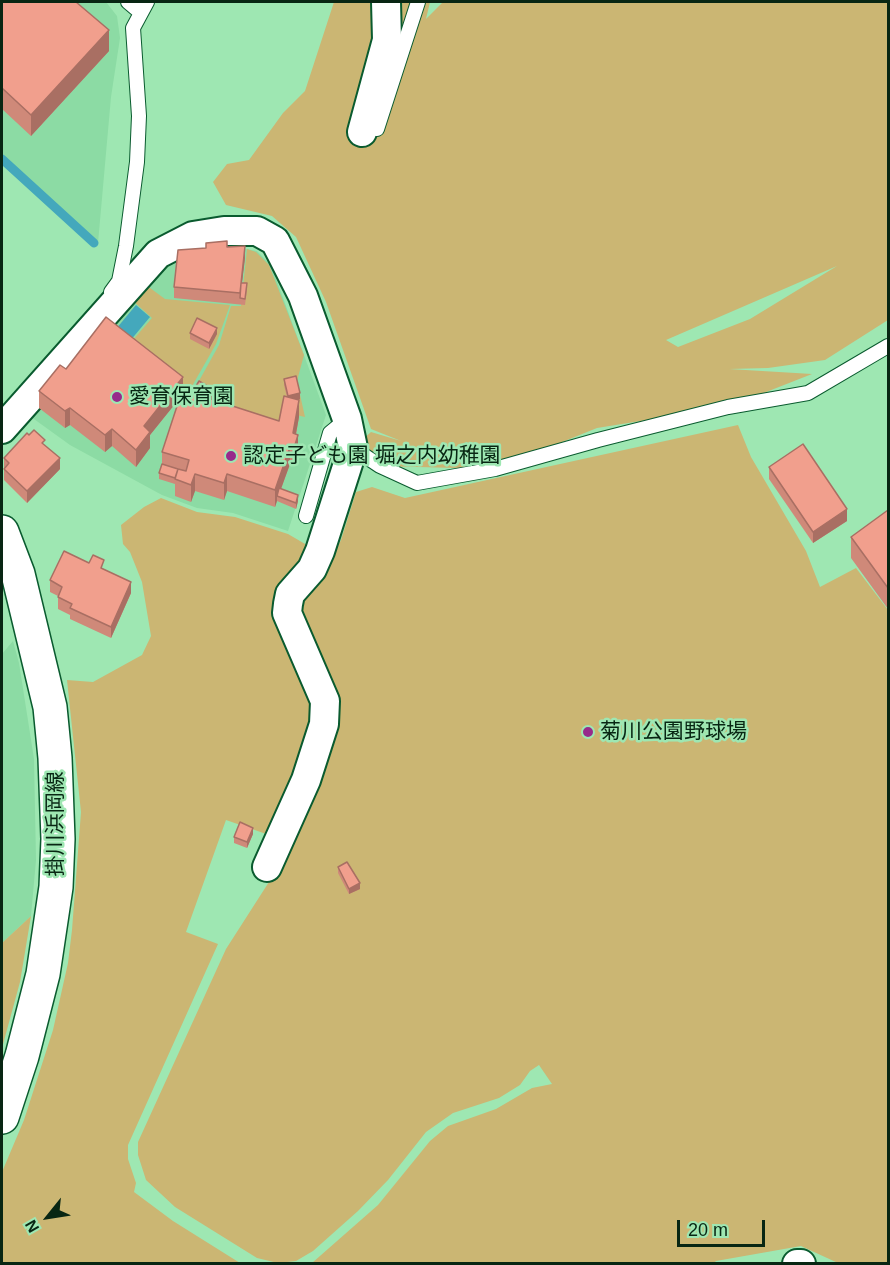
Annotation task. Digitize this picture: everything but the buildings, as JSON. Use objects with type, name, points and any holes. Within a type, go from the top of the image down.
[{"type":"main road","name":"掛川浜岡線","points":[[2,532],[18,574],[50,707],[55,758],[58,839],[56,887],[43,974],[22,1056],[2,1117]]},
{"type":"street","points":[[362,132],[387,40],[386,2]]},
{"type":"street","points":[[2,429],[86,332],[158,254],[193,236],[224,231],[257,231],[275,241],[303,296],[347,419],[353,448],[320,551],[312,569],[290,594],[287,613],[325,701],[324,724],[310,769],[267,867]]},
{"type":"lane","points":[[86,332],[119,281],[137,162],[139,116],[133,28],[144,7],[128,2]]},
{"type":"lane","points":[[362,132],[375,135],[418,2]]},
{"type":"lane","points":[[353,448],[380,466],[417,483],[495,469],[728,407],[808,393],[888,346]]},
{"type":"lane","points":[[306,516],[330,433],[347,419]]},
{"type":"shaded area","points":[[2,2],[106,2],[117,16],[120,38],[111,97],[98,243],[2,154]]},
{"type":"shaded area","points":[[334,2],[430,2],[426,19],[443,2],[888,2],[888,320],[825,360],[768,368],[729,369],[812,374],[728,407],[597,428],[495,469],[380,466],[353,448],[371,432],[401,441],[371,429],[326,302],[296,237],[272,216],[226,205],[213,182],[227,164],[249,160],[283,113],[305,91]],"holes":[[[837,266],[750,319],[678,347],[666,340]]]},
{"type":"shaded area","points":[[234,247],[257,251],[271,265],[326,415],[288,531],[233,513],[197,508],[162,495],[70,445],[27,414],[173,257]]},
{"type":"shaded area","points":[[247,249],[256,252],[269,265],[304,355],[297,381],[305,417],[283,412],[278,436],[185,406],[219,345],[231,306],[241,306]]},
{"type":"shaded area","points":[[146,285],[165,299],[230,305],[216,344],[187,395],[126,348],[152,318],[132,300]]},
{"type":"shaded area","points":[[738,425],[751,457],[806,551],[820,587],[856,568],[888,610],[888,1263],[838,1263],[801,1246],[716,1261],[713,1264],[312,1263],[378,1205],[430,1141],[448,1126],[496,1109],[532,1088],[552,1084],[539,1065],[530,1071],[520,1085],[499,1098],[453,1113],[426,1132],[388,1180],[358,1211],[313,1251],[296,1261],[278,1263],[257,1258],[175,1207],[146,1180],[138,1155],[138,1142],[226,949],[276,871],[326,755],[299,616],[302,601],[330,562],[341,540],[356,492],[372,487],[405,498]]},
{"type":"shaded area","points":[[161,498],[197,512],[235,517],[288,534],[312,548],[285,586],[311,696],[313,717],[272,836],[226,820],[186,932],[218,944],[128,1145],[128,1159],[136,1183],[134,1192],[173,1221],[240,1263],[2,1264],[2,1172],[24,1120],[53,1030],[68,963],[72,930],[81,812],[67,680],[93,682],[142,655],[151,636],[142,582],[130,552],[123,544],[121,525],[144,507]]},
{"type":"shaded area","points":[[13,641],[19,663],[34,759],[36,860],[31,916],[2,943],[2,654]]},
{"type":"shaded area","points":[[31,916],[20,982],[2,1048],[2,943]]},
{"type":"water","points":[[136,305],[150,317],[125,347],[111,335]]},
{"type":"waterway","points":[[2,159],[94,243]]},
{"type":"place","name":"愛育保育園","points":[[117,397]]},
{"type":"place","name":"認定子ども園 堀之内幼稚園","points":[[231,456]]},
{"type":"place","name":"菊川公園野球場","points":[[588,732]]}]
